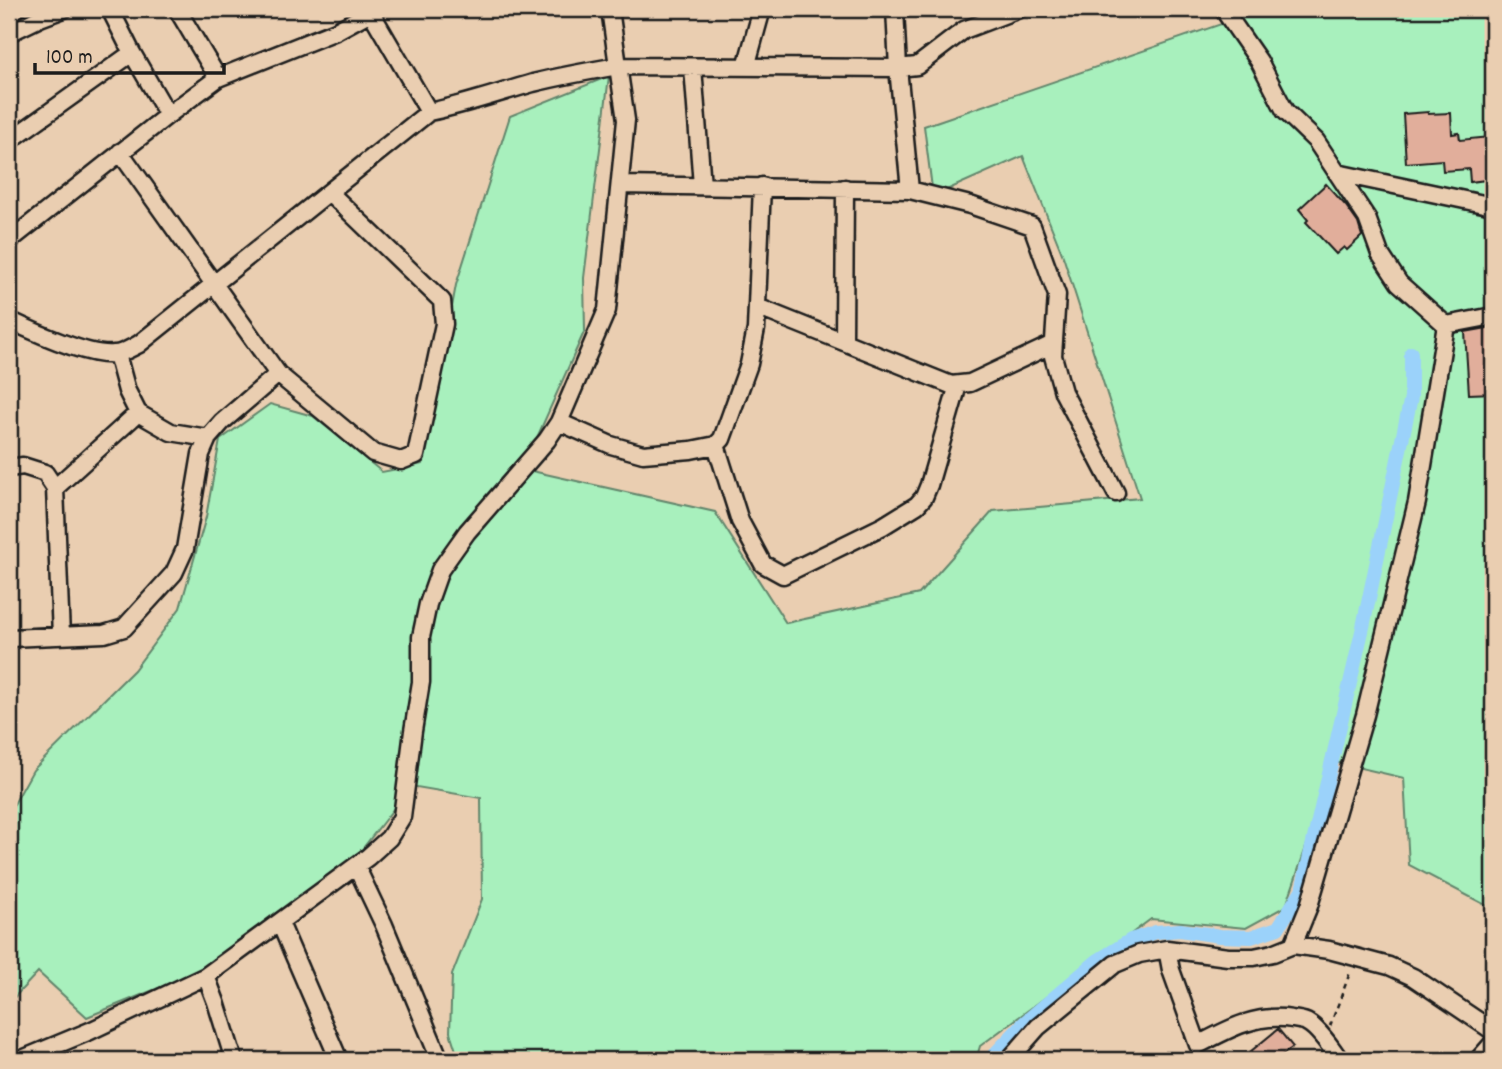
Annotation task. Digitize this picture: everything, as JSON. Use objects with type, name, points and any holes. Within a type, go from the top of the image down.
[{"type":"street","points":[[9,12],[16,9]]},
{"type":"street","points":[[9,33],[64,9]]},
{"type":"street","points":[[110,9],[168,115]]},
{"type":"street","points":[[177,9],[218,78]]},
{"type":"street","points":[[25,1060],[206,976],[356,866],[389,838],[402,817],[421,682],[421,637],[428,604],[440,570],[467,532],[547,440],[559,422],[607,310],[626,120],[610,9]]},
{"type":"street","points":[[746,67],[762,9]]},
{"type":"street","points":[[895,9],[910,190]]},
{"type":"street","points":[[9,320],[33,332],[99,355],[117,354],[139,344],[429,112],[465,105],[535,83],[618,66],[917,66],[964,30],[1018,9]]},
{"type":"street","points":[[1223,9],[1259,61],[1285,111],[1316,141],[1367,218],[1380,254],[1399,284],[1446,325]]},
{"type":"street","points":[[9,241],[218,78],[336,32],[372,10],[429,112]]},
{"type":"street","points":[[9,141],[132,53]]},
{"type":"street","points":[[692,67],[702,186]]},
{"type":"street","points":[[120,152],[278,374],[373,453],[401,461],[416,455],[444,324],[442,301],[329,192]]},
{"type":"street","points":[[1337,173],[1493,206]]},
{"type":"street","points":[[620,185],[910,190],[970,205],[1032,226],[1056,295],[1053,356],[1063,392],[1116,493]]},
{"type":"street","points":[[559,422],[643,454],[691,450],[716,445],[722,439],[749,364],[756,329],[762,186]]},
{"type":"street","points":[[844,342],[845,188]]},
{"type":"street","points":[[757,307],[944,383],[958,385],[970,383],[1053,344]]},
{"type":"street","points":[[1446,325],[1493,316]]},
{"type":"street","points":[[1293,945],[1309,906],[1369,702],[1417,502],[1446,325]]},
{"type":"street","points":[[117,354],[127,391],[138,413],[171,432],[208,438]]},
{"type":"street","points":[[9,638],[104,634],[124,628],[174,573],[185,549],[201,454],[208,438],[222,422],[278,374]]},
{"type":"street","points":[[716,445],[740,522],[763,564],[783,575],[883,526],[918,505],[929,485],[958,385]]},
{"type":"street","points":[[55,488],[138,413]]},
{"type":"street","points":[[9,468],[23,466],[45,473],[55,488],[61,636]]},
{"type":"street","points":[[356,866],[384,925],[440,1060]]},
{"type":"street","points":[[280,923],[339,1060]]},
{"type":"street","points":[[1009,1060],[1038,1027],[1115,964],[1139,954],[1167,949],[1228,957],[1254,957],[1293,945],[1329,950],[1390,966],[1413,977],[1493,1031]]},
{"type":"street","points":[[1167,949],[1196,1053],[1234,1026],[1282,1017],[1307,1022],[1329,1044],[1340,1060]]},
{"type":"street","points":[[206,976],[234,1060]]},
{"type":"street","points":[[1478,1060],[1493,1043]]},
{"type":"path","points":[[1329,1044],[1330,1026],[1355,957]]},
{"type":"green space","points":[[1236,9],[1493,9],[1493,909],[1409,865],[1404,778],[1335,762],[1286,906],[1246,928],[1151,919],[980,1046],[976,1060],[459,1060],[450,1032],[452,975],[482,899],[481,798],[411,786],[346,870],[203,970],[87,1017],[38,972],[9,1003],[9,813],[33,770],[134,670],[180,608],[206,517],[220,440],[270,404],[313,416],[382,472],[423,464],[456,285],[510,116],[609,76],[584,278],[585,330],[523,469],[715,512],[786,623],[919,594],[993,511],[1140,498],[1063,256],[1023,156],[933,196],[924,126],[1239,18]]},
{"type":"building","points":[[1451,113],[1452,134],[1459,133],[1460,140],[1490,137],[1493,179],[1470,182],[1469,169],[1443,171],[1442,160],[1406,163],[1403,114]]},
{"type":"building","points":[[1326,184],[1358,223],[1362,236],[1347,250],[1344,247],[1336,254],[1306,222],[1308,220],[1299,209]]},
{"type":"building","points":[[1493,327],[1493,393],[1469,394],[1465,332]]},
{"type":"building","points":[[1278,1029],[1293,1047],[1276,1060],[1256,1060],[1250,1052]]},
{"type":"waterway","points":[[989,1060],[1025,1022],[1097,961],[1131,940],[1156,932],[1180,930],[1251,937],[1278,928],[1302,890],[1363,627],[1411,397],[1411,353]]}]
